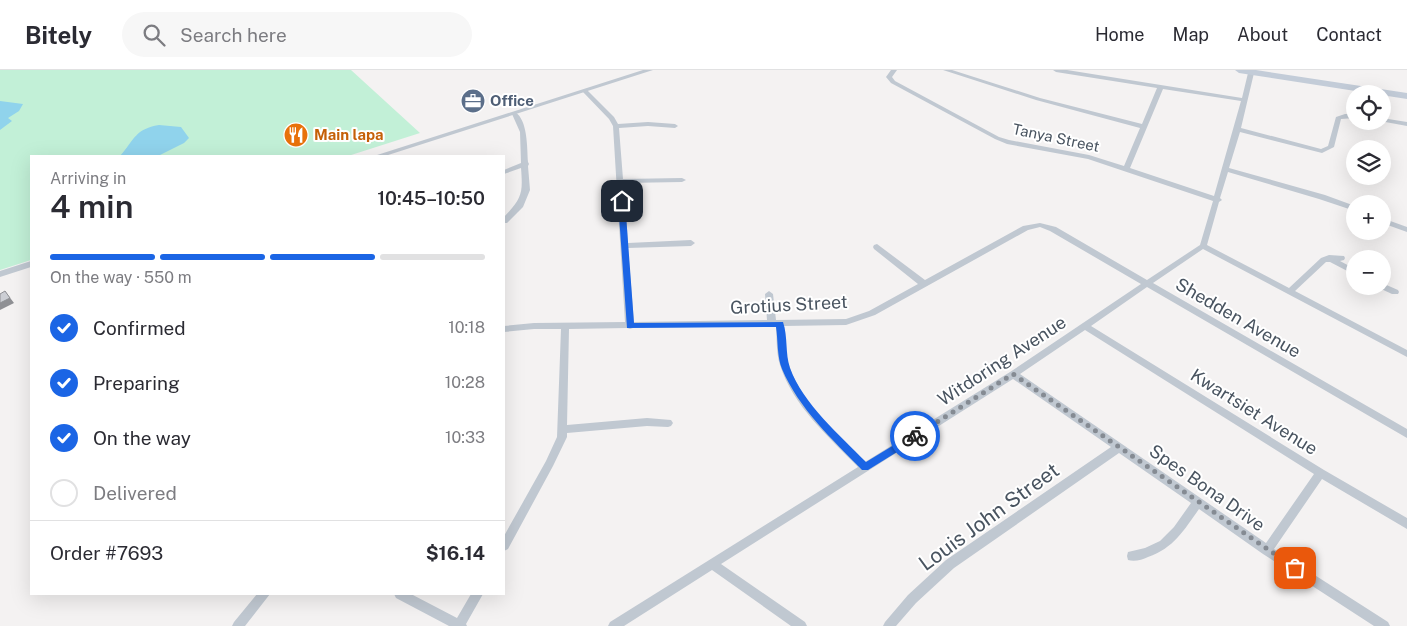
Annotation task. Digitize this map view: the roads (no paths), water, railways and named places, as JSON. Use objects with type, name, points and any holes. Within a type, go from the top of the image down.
[{"type":"main road","points":[[1239,70],[1407,96]]},
{"type":"street","points":[[381,155],[650,70]]},
{"type":"street","name":"Tanya Street","points":[[894,70],[889,77],[896,84],[1002,140],[1066,152],[1218,200]]},
{"type":"street","points":[[946,70],[1038,99],[1145,127]]},
{"type":"street","points":[[1056,70],[1244,100]]},
{"type":"street","points":[[1250,73],[1218,200],[1203,246],[1407,354]]},
{"type":"street","points":[[1126,170],[1161,86]]},
{"type":"street","points":[[585,91],[612,118],[616,126],[630,326]]},
{"type":"street","points":[[505,219],[524,199],[527,183],[523,132],[515,114]]},
{"type":"street","points":[[1237,129],[1322,151],[1331,148],[1338,118],[1346,116]]},
{"type":"street","points":[[1391,121],[1407,124]]},
{"type":"street","points":[[616,126],[648,124],[675,126]]},
{"type":"street","points":[[505,172],[526,164]]},
{"type":"street","points":[[1226,168],[1322,196],[1346,205]]},
{"type":"street","points":[[620,181],[682,180]]},
{"type":"street","points":[[1391,224],[1407,230]]},
{"type":"street","name":"Grotius Street","points":[[505,329],[521,326],[836,323],[872,313],[1026,228],[1040,225],[1052,229]]},
{"type":"street","name":"Shedden Avenue","points":[[1052,229],[1407,434]]},
{"type":"street","points":[[625,246],[691,243]]},
{"type":"street","name":"Witdoring Avenue","points":[[614,626],[1013,374],[1203,246]]},
{"type":"street","points":[[880,247],[925,284]]},
{"type":"street","points":[[1289,292],[1324,260],[1328,258],[1341,258]]},
{"type":"street","points":[[1328,258],[1346,267]]},
{"type":"street","points":[[0,274],[30,264]]},
{"type":"street","points":[[1391,290],[1395,292]]},
{"type":"street","points":[[769,294],[786,368],[803,398],[818,418],[865,468]]},
{"type":"street","points":[[505,544],[559,447],[563,429],[565,326]]},
{"type":"street","name":"Kwartsiet Avenue","points":[[1085,326],[1320,473],[1407,524]]},
{"type":"street","name":"Spes Bona Drive","points":[[1013,374],[1268,550],[1384,626]]},
{"type":"street","points":[[563,429],[648,422],[668,423]]},
{"type":"street","name":"Louis John Street","points":[[889,626],[912,599],[950,564],[1119,447]]},
{"type":"street","points":[[1268,550],[1320,473]]},
{"type":"street","points":[[1132,556],[1149,554],[1167,543],[1198,502]]},
{"type":"street","points":[[712,564],[801,626]]},
{"type":"street","points":[[238,626],[263,595]]},
{"type":"street","points":[[402,595],[460,626],[476,595]]},
{"type":"water","points":[[0,101],[23,104],[19,111],[8,118],[12,121],[0,130]]},
{"type":"water","points":[[159,125],[181,127],[189,138],[184,143],[160,155],[121,155],[140,132]]},
{"type":"place","name":"Office","points":[[473,101]]},
{"type":"place","name":"Main lapa","points":[[296,135]]}]
